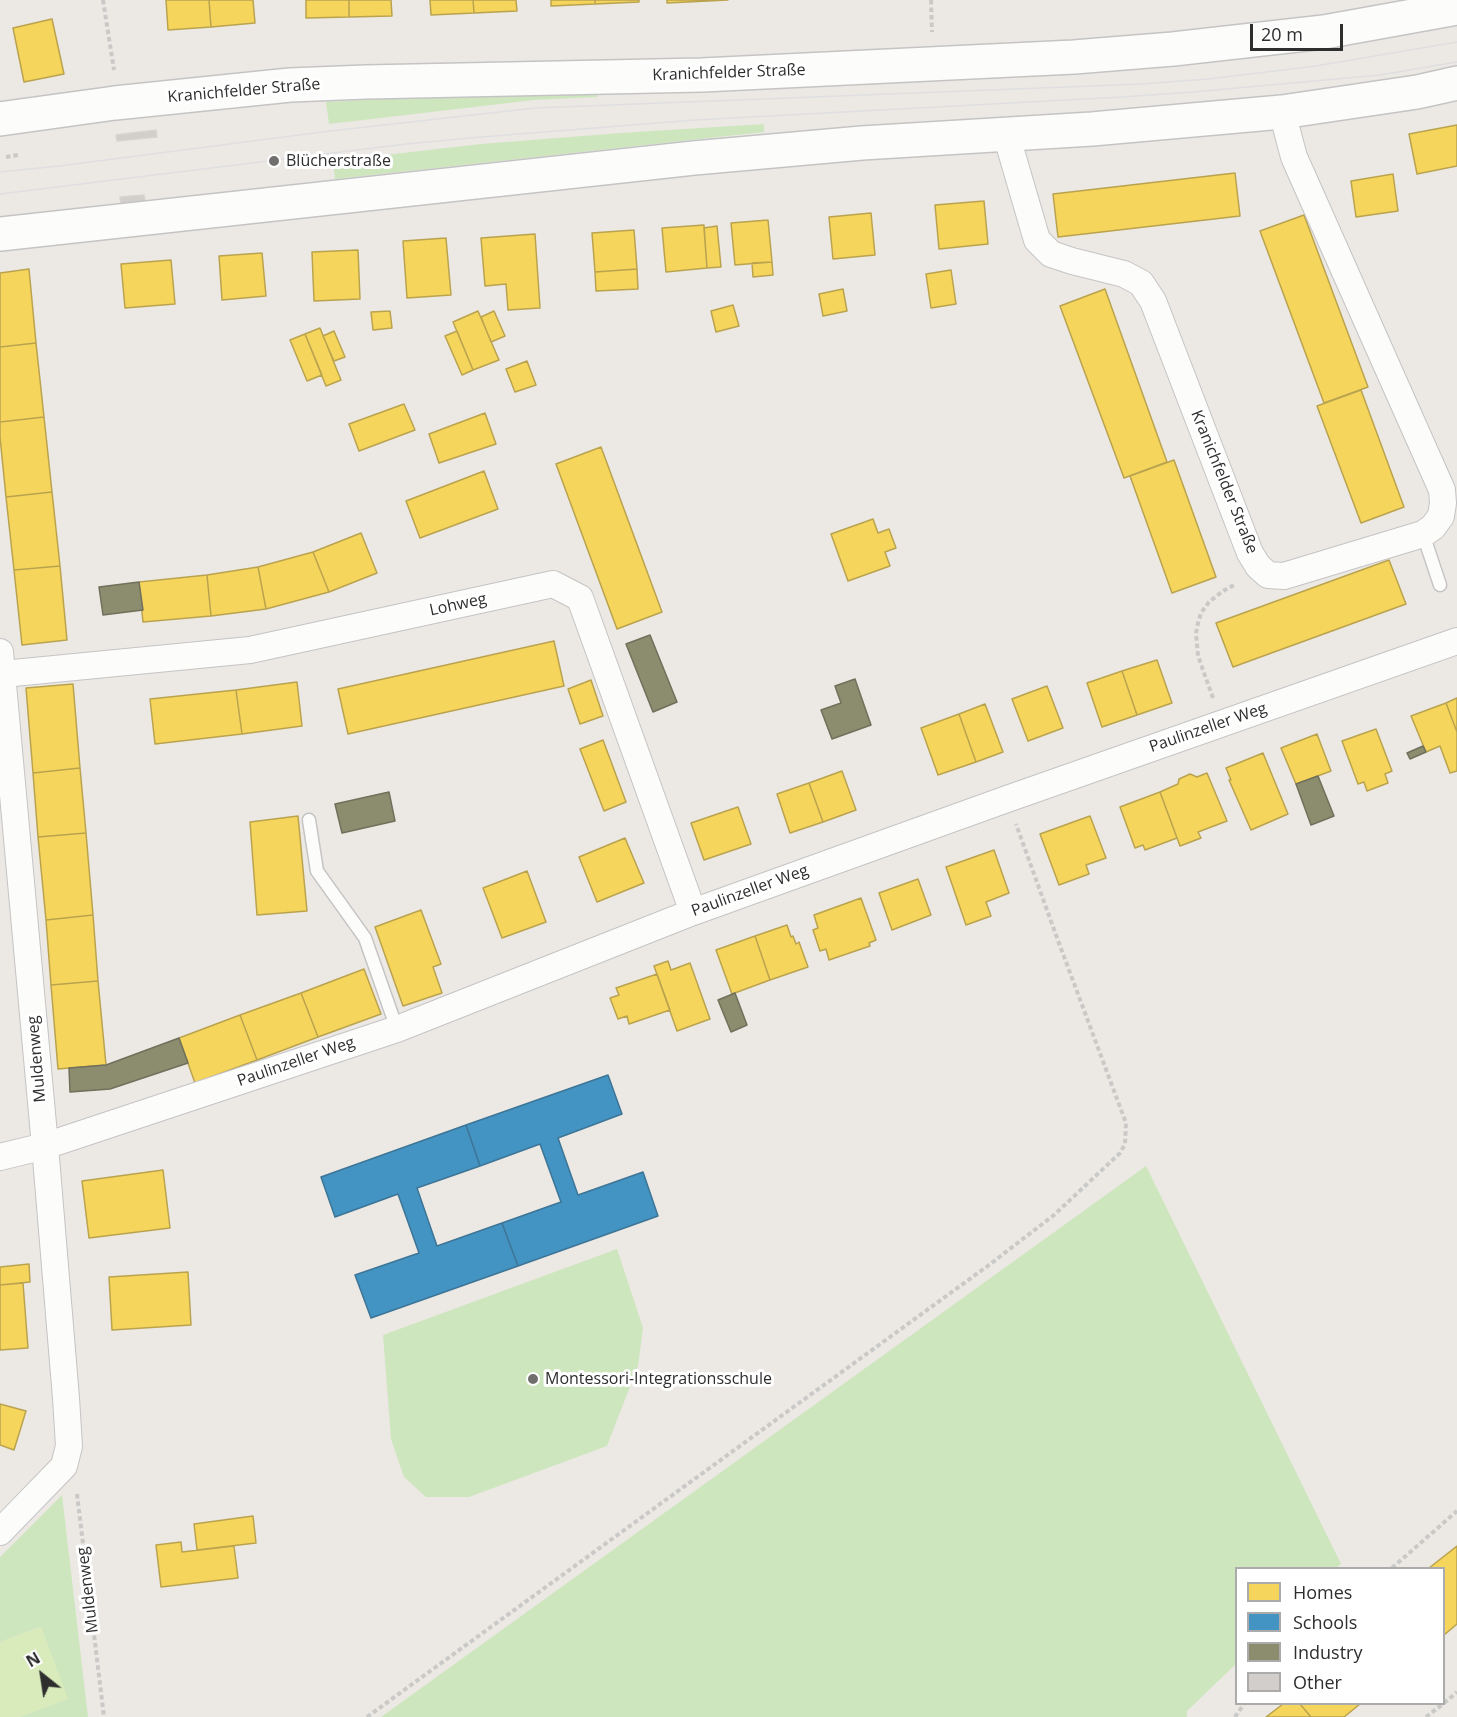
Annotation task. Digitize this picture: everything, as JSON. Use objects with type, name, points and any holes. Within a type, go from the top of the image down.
[{"type":"main road","name":"Kranichfelder Straße","points":[[0,119],[115,103],[290,85],[702,75],[1085,56],[1173,49],[1324,32],[1442,6]]},
{"type":"main road","points":[[0,234],[694,158],[862,143],[1103,128],[1282,112],[1417,92],[1457,83]]},
{"type":"street","points":[[1268,575],[1284,576],[1423,534],[1433,527],[1441,516],[1442,490],[1294,157],[1282,112]]},
{"type":"street","name":"Kranichfelder Straße","points":[[1006,134],[1037,240],[1051,254],[1124,274],[1141,283],[1153,301],[1250,553],[1258,566],[1268,575]]},
{"type":"street","name":"Lohweg","points":[[1,663],[250,650],[553,584],[580,598],[693,912]]},
{"type":"street","name":"Paulinzeller Weg","points":[[0,1157],[45,1146],[397,1029],[693,912],[1457,641]]},
{"type":"street","name":"Muldenweg","points":[[1,663],[66,1398],[69,1446],[64,1466]]},
{"type":"street","points":[[0,1532],[64,1466]]},
{"type":"lane","points":[[1423,534],[1440,585]]},
{"type":"lane","points":[[309,820],[317,871],[365,938],[397,1029]]},
{"type":"path","points":[[103,0],[116,77]]},
{"type":"path","points":[[931,0],[933,36]]},
{"type":"path","points":[[6,157],[18,155]]},
{"type":"path","points":[[1222,723],[1198,656],[1196,633],[1201,613],[1223,591],[1236,584],[1268,575]]},
{"type":"path","points":[[367,1717],[989,1265],[1054,1215],[1120,1153],[1125,1144],[1126,1123],[1007,799]]},
{"type":"path","name":"Muldenweg","points":[[64,1466],[75,1479],[104,1717]]},
{"type":"path","points":[[1394,1567],[1457,1510]]},
{"type":"path","points":[[1445,1701],[1457,1692]]},
{"type":"path","points":[[1426,1717],[1441,1705]]},
{"type":"green space","points":[[598,92],[597,97],[534,100],[329,124],[326,102],[477,94]]},
{"type":"green space","points":[[764,124],[764,132],[335,179],[333,161],[481,144]]},
{"type":"green space","points":[[1146,1166],[1341,1564],[1337,1567],[1235,1567],[1235,1665],[1187,1711],[1187,1717],[381,1717]]},
{"type":"green space","points":[[617,1249],[643,1328],[638,1366],[607,1446],[469,1497],[426,1497],[404,1477],[391,1439],[383,1335]]},
{"type":"green space","points":[[62,1495],[88,1717],[19,1717],[67,1699],[41,1627],[0,1642],[0,1557]]},
{"type":"green space","points":[[41,1627],[68,1699],[19,1717],[0,1717],[0,1642]]},
{"type":"building: Homes","points":[[166,0],[209,0],[211,27],[168,30]]},
{"type":"building: Homes","points":[[209,0],[253,0],[255,23],[211,27]]},
{"type":"building: Homes","points":[[306,0],[349,0],[349,17],[306,18]]},
{"type":"building: Homes","points":[[349,0],[391,0],[392,16],[349,17]]},
{"type":"building: Homes","points":[[430,0],[473,0],[474,13],[431,15]]},
{"type":"building: Homes","points":[[473,0],[516,0],[517,11],[474,13]]},
{"type":"building: Homes","points":[[551,0],[595,0],[595,4],[551,6]]},
{"type":"building: Homes","points":[[595,0],[639,0],[639,2],[595,4]]},
{"type":"building: Homes","points":[[667,0],[728,0],[667,3]]},
{"type":"building: Homes","points":[[52,19],[64,74],[24,82],[13,28]]},
{"type":"building: Homes","points":[[1457,125],[1457,166],[1417,174],[1409,134]]},
{"type":"building: Homes","points":[[1235,173],[1240,216],[1058,237],[1053,194]]},
{"type":"building: Homes","points":[[1393,174],[1398,211],[1356,217],[1351,181]]},
{"type":"building: Homes","points":[[984,201],[988,244],[939,249],[935,205]]},
{"type":"building: Homes","points":[[871,213],[875,255],[833,259],[829,217]]},
{"type":"building: Homes","points":[[1304,215],[1368,387],[1324,403],[1260,231]]},
{"type":"building: Homes","points":[[768,220],[772,262],[735,265],[731,223]]},
{"type":"building: Homes","points":[[704,225],[707,268],[666,272],[662,228]]},
{"type":"building: Homes","points":[[717,226],[721,267],[707,268],[704,228]]},
{"type":"building: Homes","points":[[634,230],[637,269],[595,272],[592,233]]},
{"type":"building: Homes","points":[[535,234],[540,308],[508,310],[506,284],[485,286],[481,238]]},
{"type":"building: Homes","points":[[446,238],[451,295],[407,298],[403,241]]},
{"type":"building: Homes","points":[[358,250],[360,299],[314,301],[312,252]]},
{"type":"building: Homes","points":[[262,253],[266,296],[222,300],[219,256]]},
{"type":"building: Homes","points":[[171,260],[175,304],[125,308],[121,264]]},
{"type":"building: Homes","points":[[772,262],[773,275],[753,277],[752,263]]},
{"type":"building: Homes","points":[[29,269],[36,343],[0,347],[0,273]]},
{"type":"building: Homes","points":[[637,269],[638,289],[596,291],[595,272]]},
{"type":"building: Homes","points":[[951,270],[956,304],[931,308],[926,274]]},
{"type":"building: Homes","points":[[843,289],[847,311],[823,316],[819,294]]},
{"type":"building: Homes","points":[[1105,289],[1167,462],[1124,478],[1060,306]]},
{"type":"building: Homes","points":[[733,305],[739,326],[716,332],[711,311]]},
{"type":"building: Homes","points":[[390,311],[392,328],[373,330],[371,312]]},
{"type":"building: Homes","points":[[478,311],[499,360],[473,370],[453,322]]},
{"type":"building: Homes","points":[[494,311],[505,336],[491,342],[481,317]]},
{"type":"building: Homes","points":[[320,328],[341,380],[326,386],[305,334]]},
{"type":"building: Homes","points":[[334,331],[345,357],[334,361],[323,336]]},
{"type":"building: Homes","points":[[457,331],[473,370],[462,375],[445,336]]},
{"type":"building: Homes","points":[[305,334],[322,375],[307,381],[290,340]]},
{"type":"building: Homes","points":[[36,343],[44,417],[0,422],[0,347]]},
{"type":"building: Homes","points":[[527,361],[536,385],[515,392],[506,369]]},
{"type":"building: Homes","points":[[1361,390],[1404,507],[1361,523],[1317,406]]},
{"type":"building: Homes","points":[[404,404],[415,430],[359,451],[349,424]]},
{"type":"building: Homes","points":[[485,413],[496,444],[439,463],[429,434]]},
{"type":"building: Homes","points":[[44,417],[52,492],[6,497],[0,422]]},
{"type":"building: Homes","points":[[601,447],[662,612],[617,629],[556,464]]},
{"type":"building: Homes","points":[[1174,460],[1216,577],[1172,593],[1130,476]]},
{"type":"building: Homes","points":[[484,471],[498,509],[420,538],[406,501]]},
{"type":"building: Homes","points":[[52,492],[60,566],[14,570],[6,497]]},
{"type":"building: Homes","points":[[873,519],[878,533],[889,529],[896,548],[885,552],[890,566],[848,581],[831,534]]},
{"type":"building: Homes","points":[[361,533],[377,573],[329,592],[313,552]]},
{"type":"building: Homes","points":[[313,552],[329,592],[266,609],[258,567]]},
{"type":"building: Homes","points":[[1389,560],[1406,604],[1233,667],[1216,623]]},
{"type":"building: Homes","points":[[60,566],[67,640],[22,645],[14,570]]},
{"type":"building: Homes","points":[[258,567],[266,609],[211,616],[207,575]]},
{"type":"building: Homes","points":[[207,575],[211,616],[143,622],[139,582]]},
{"type":"building: Homes","points":[[554,641],[564,686],[348,734],[338,689]]},
{"type":"building: Homes","points":[[1157,660],[1172,703],[1137,715],[1122,671]]},
{"type":"building: Homes","points":[[1122,671],[1137,715],[1102,727],[1087,683]]},
{"type":"building: Homes","points":[[591,680],[603,716],[580,724],[568,689]]},
{"type":"building: Homes","points":[[297,682],[302,726],[242,734],[236,690]]},
{"type":"building: Homes","points":[[73,684],[80,768],[33,773],[26,688]]},
{"type":"building: Homes","points":[[1047,686],[1063,728],[1028,741],[1012,699]]},
{"type":"building: Homes","points":[[236,690],[242,734],[155,744],[150,699]]},
{"type":"building: Homes","points":[[1457,698],[1457,732],[1446,703]]},
{"type":"building: Homes","points":[[1446,703],[1457,732],[1457,771],[1450,773],[1440,746],[1426,752],[1411,716]]},
{"type":"building: Homes","points":[[985,704],[1003,752],[976,762],[959,714]]},
{"type":"building: Homes","points":[[959,714],[976,762],[938,775],[921,728]]},
{"type":"building: Homes","points":[[1376,729],[1392,771],[1385,774],[1388,783],[1367,791],[1364,782],[1358,784],[1342,741]]},
{"type":"building: Homes","points":[[1317,734],[1331,771],[1296,784],[1281,748]]},
{"type":"building: Homes","points":[[603,740],[626,802],[604,811],[580,749]]},
{"type":"building: Homes","points":[[1263,753],[1288,814],[1251,830],[1226,768]]},
{"type":"building: Homes","points":[[80,768],[86,833],[38,837],[33,773]]},
{"type":"building: Homes","points":[[842,771],[856,810],[823,822],[809,783]]},
{"type":"building: Homes","points":[[1207,773],[1227,821],[1198,832],[1201,838],[1180,846],[1160,792],[1178,784],[1179,779],[1190,774],[1197,777]]},
{"type":"building: Homes","points":[[809,783],[823,822],[790,833],[777,794]]},
{"type":"building: Homes","points":[[1160,792],[1177,838],[1145,850],[1143,845],[1135,848],[1120,807]]},
{"type":"building: Homes","points":[[738,807],[751,844],[704,860],[691,823]]},
{"type":"building: Homes","points":[[298,816],[307,911],[257,915],[250,822]]},
{"type":"building: Homes","points":[[1090,816],[1106,858],[1086,865],[1089,874],[1059,885],[1040,834]]},
{"type":"building: Homes","points":[[86,833],[93,915],[46,920],[38,837]]},
{"type":"building: Homes","points":[[625,838],[644,883],[597,902],[579,857]]},
{"type":"building: Homes","points":[[994,850],[1009,893],[986,902],[991,916],[966,925],[946,867]]},
{"type":"building: Homes","points":[[527,871],[546,922],[502,938],[483,888]]},
{"type":"building: Homes","points":[[918,879],[931,915],[892,930],[879,893]]},
{"type":"building: Homes","points":[[861,898],[876,940],[869,943],[870,946],[829,960],[826,949],[820,951],[813,930],[818,928],[814,915]]},
{"type":"building: Homes","points":[[421,910],[441,964],[433,967],[442,993],[403,1006],[375,927]]},
{"type":"building: Homes","points":[[93,915],[98,981],[51,985],[46,920]]},
{"type":"building: Homes","points":[[787,925],[791,937],[793,936],[796,944],[799,942],[808,967],[770,980],[755,936]]},
{"type":"building: Homes","points":[[755,936],[770,980],[732,994],[716,950]]},
{"type":"building: Homes","points":[[668,961],[671,970],[690,963],[710,1019],[677,1031],[654,966]]},
{"type":"building: Homes","points":[[364,969],[381,1014],[318,1037],[301,993]]},
{"type":"building: Homes","points":[[657,974],[670,1010],[629,1024],[627,1016],[618,1019],[610,998],[619,995],[616,988]]},
{"type":"building: Homes","points":[[98,981],[106,1065],[58,1069],[51,985]]},
{"type":"building: Homes","points":[[301,993],[318,1037],[257,1060],[240,1015]]},
{"type":"building: Homes","points":[[240,1015],[257,1060],[195,1083],[179,1038]]},
{"type":"building: Homes","points":[[163,1170],[170,1228],[89,1238],[82,1181]]},
{"type":"building: Homes","points":[[29,1264],[30,1282],[0,1285],[0,1267]]},
{"type":"building: Homes","points":[[188,1272],[191,1325],[112,1330],[109,1277]]},
{"type":"building: Homes","points":[[23,1283],[28,1348],[0,1350],[0,1285]]},
{"type":"building: Homes","points":[[0,1404],[26,1411],[14,1450],[0,1445]]},
{"type":"building: Homes","points":[[253,1516],[256,1543],[197,1550],[194,1524]]},
{"type":"building: Homes","points":[[181,1542],[182,1552],[234,1546],[238,1578],[161,1587],[156,1545]]},
{"type":"building: Homes","points":[[1457,1546],[1457,1624],[1445,1634],[1445,1567],[1430,1567]]},
{"type":"building: Homes","points":[[1282,1705],[1301,1705],[1311,1717],[1266,1717]]},
{"type":"building: Homes","points":[[1301,1705],[1359,1705],[1344,1717],[1311,1717]]},
{"type":"building: Schools","points":[[608,1075],[622,1114],[558,1138],[578,1195],[643,1172],[658,1216],[518,1266],[502,1223],[561,1202],[540,1144],[480,1166],[466,1125]]},
{"type":"building: Schools","points":[[466,1125],[480,1166],[417,1188],[437,1246],[502,1223],[518,1266],[371,1318],[355,1275],[419,1253],[398,1194],[335,1217],[321,1177]]},
{"type":"building: Industry","points":[[139,582],[143,610],[103,615],[99,587]]},
{"type":"building: Industry","points":[[650,635],[677,702],[653,712],[626,644]]},
{"type":"building: Industry","points":[[855,679],[871,725],[832,739],[821,710],[841,703],[835,686]]},
{"type":"building: Industry","points":[[1423,746],[1426,752],[1410,759],[1407,753]]},
{"type":"building: Industry","points":[[1318,776],[1334,816],[1311,825],[1296,784]]},
{"type":"building: Industry","points":[[389,792],[395,821],[342,833],[335,804]]},
{"type":"building: Industry","points":[[735,993],[747,1025],[731,1032],[718,1000]]},
{"type":"building: Industry","points":[[179,1038],[188,1063],[110,1089],[70,1092],[69,1068],[106,1065]]},
{"type":"building: Other","points":[[156,130],[157,137],[117,141],[116,135]]},
{"type":"building: Other","points":[[144,195],[145,201],[121,204],[120,197]]},
{"type":"tram line","points":[[0,172],[535,108],[1142,84],[1208,79],[1316,66],[1457,42]]},
{"type":"tram line","points":[[0,194],[406,144],[481,137],[695,120],[1193,92],[1380,75],[1457,62]]},
{"type":"place","name":"Blücherstraße","points":[[274,161]]},
{"type":"place","name":"Montessori-Integrationsschule","points":[[533,1379]]}]
